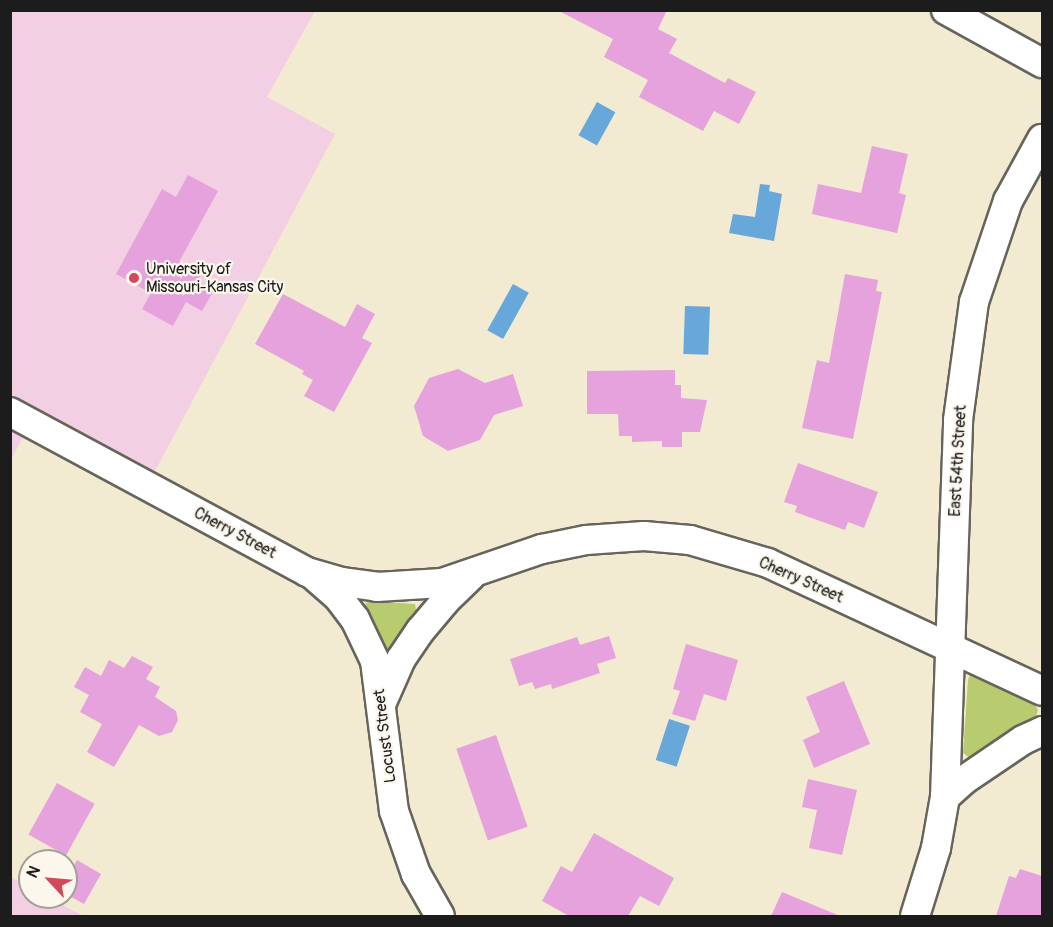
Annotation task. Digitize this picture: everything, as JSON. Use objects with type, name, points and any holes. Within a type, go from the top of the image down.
[{"type":"street","points":[[946,10],[1042,63]]},
{"type":"street","name":"East 54th Street","points":[[915,916],[936,848],[945,797],[958,420],[974,302],[1008,201],[1042,139]]},
{"type":"street","name":"Cherry Street","points":[[10,412],[307,572],[343,582],[377,587],[442,583],[542,549],[586,540],[644,536],[690,540],[768,562],[1042,691]]},
{"type":"street","name":"Locust Street","points":[[307,572],[339,598],[364,635],[375,661],[382,702],[382,731],[394,811],[416,874],[440,916]]},
{"type":"street","name":"Cherry Street","points":[[382,702],[401,659],[420,631],[444,602],[475,572]]},
{"type":"street","points":[[945,797],[964,780],[1023,740],[1042,731]]},
{"type":"shaded area","name":"University of Missouri-Kansas City","points":[[11,11],[315,11],[267,97],[335,134],[147,486],[30,423],[11,460]]},
{"type":"shaded area","points":[[10,877],[18,881],[18,909],[70,909],[83,916],[11,916]]},
{"type":"green space","points":[[370,601],[415,604],[416,610],[395,645],[389,649],[383,646],[363,609],[363,605]]},
{"type":"green space","points":[[972,669],[1034,704],[1038,710],[1036,716],[970,758],[963,753],[968,680]]},
{"type":"water","points":[[597,102],[615,112],[597,145],[579,135]]},
{"type":"water","points":[[760,184],[770,185],[769,191],[782,194],[774,241],[729,233],[733,214],[755,217]]},
{"type":"water","points":[[513,284],[529,293],[503,339],[487,330]]},
{"type":"water","points":[[685,306],[710,307],[708,355],[683,354]]},
{"type":"water","points":[[669,719],[690,726],[677,767],[656,760]]},
{"type":"building","points":[[557,10],[667,10],[658,29],[677,39],[669,53],[725,83],[728,78],[756,92],[739,124],[714,111],[703,131],[639,97],[648,80],[604,57],[613,39]]},
{"type":"building","points":[[872,146],[908,154],[899,193],[906,195],[897,233],[812,214],[818,184],[861,193]]},
{"type":"building","points":[[188,175],[218,191],[179,262],[201,274],[198,281],[214,290],[202,311],[186,302],[173,326],[142,309],[151,293],[116,274],[162,189],[176,197]]},
{"type":"building","points":[[845,274],[878,280],[876,291],[882,292],[853,439],[802,428],[817,360],[829,363]]},
{"type":"building","points":[[283,294],[345,327],[357,304],[375,314],[362,338],[372,343],[334,412],[304,396],[313,380],[302,374],[304,371],[255,344]]},
{"type":"building","points":[[458,369],[485,383],[513,374],[523,406],[494,415],[480,440],[448,451],[423,436],[414,406],[429,378]]},
{"type":"building","points":[[675,370],[675,385],[681,385],[681,398],[707,400],[700,432],[682,432],[682,447],[662,447],[662,441],[632,442],[632,436],[619,436],[618,414],[587,414],[587,371]]},
{"type":"building","points":[[798,463],[878,492],[864,528],[848,522],[845,530],[795,512],[797,506],[784,502]]},
{"type":"building","points":[[609,636],[616,658],[597,664],[600,673],[552,689],[551,684],[535,689],[532,682],[519,686],[510,659],[577,637],[580,645]]},
{"type":"building","points":[[686,644],[738,660],[726,701],[704,694],[695,721],[672,714],[680,691],[673,689]]},
{"type":"building","points":[[132,656],[153,667],[146,679],[160,687],[155,697],[176,711],[178,720],[172,732],[159,736],[139,725],[114,767],[87,752],[102,724],[80,712],[89,695],[74,687],[85,667],[101,676],[109,660],[124,668]]},
{"type":"building","points":[[844,681],[870,744],[814,768],[803,740],[820,732],[806,697]]},
{"type":"building","points":[[496,735],[528,827],[488,840],[456,749]]},
{"type":"building","points":[[808,779],[857,790],[842,855],[809,848],[817,810],[802,807]]},
{"type":"building","points":[[57,783],[95,804],[70,849],[54,849],[28,835]]},
{"type":"building","points":[[594,833],[674,878],[659,906],[640,896],[628,916],[569,916],[542,901],[561,866],[572,872]]},
{"type":"building","points":[[78,861],[101,874],[84,904],[78,901]]},
{"type":"building","points":[[1020,869],[1042,876],[1042,916],[996,916],[1009,876],[1016,878]]},
{"type":"building","points":[[782,892],[840,916],[771,916]]},
{"type":"place","name":"University of Missouri-Kansas City","points":[[134,278]]}]
